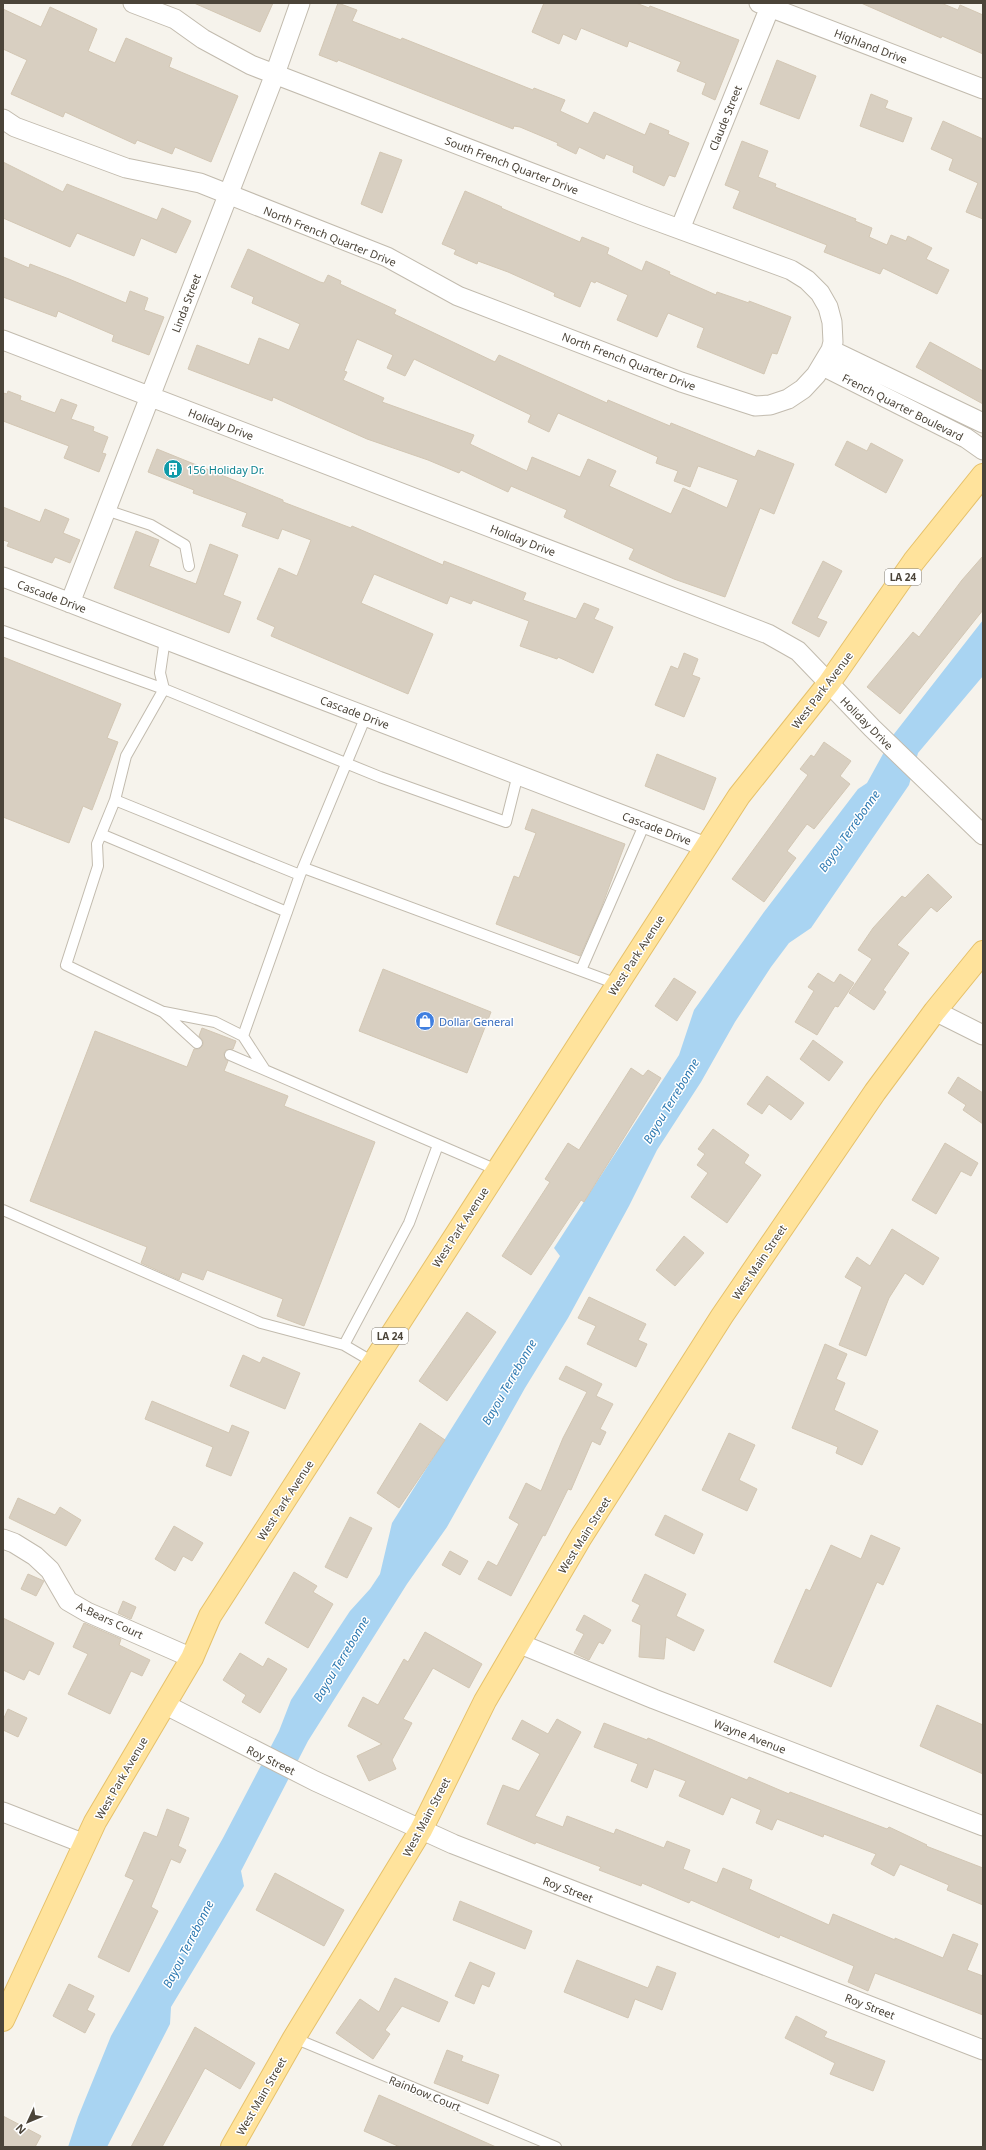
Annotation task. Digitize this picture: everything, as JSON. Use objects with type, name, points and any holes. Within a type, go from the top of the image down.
[{"type":"main road","name":"West Park Avenue","points":[[3,2020],[95,1822],[192,1658],[210,1616],[739,796],[829,683],[914,561],[983,475]]},
{"type":"main road","name":"West Main Street","points":[[232,2147],[294,2038],[421,1830],[485,1701],[581,1538],[722,1316],[875,1092],[935,1011],[983,952]]},
{"type":"street","name":"South French Quarter Drive","points":[[133,3],[175,19],[210,43],[251,65],[680,229],[792,270],[807,280],[820,293],[828,307],[832,322],[833,342],[827,358]]},
{"type":"street","name":"Linda Street","points":[[70,603],[275,74],[300,3]]},
{"type":"street","name":"Highland Drive","points":[[765,5],[983,89]]},
{"type":"street","name":"Claude Street","points":[[680,229],[765,5]]},
{"type":"street","name":"North French Quarter Drive","points":[[3,119],[15,127],[126,168],[200,183],[229,194],[387,257],[458,296],[681,382],[756,406],[770,405],[788,399],[803,389],[827,358]]},
{"type":"street","name":"Holiday Drive","points":[[3,340],[768,634],[798,652],[872,728],[983,835]]},
{"type":"street","name":"French Quarter Boulevard","points":[[827,358],[983,423]]},
{"type":"street","name":"French Quarter Boulevard","points":[[827,358],[966,438],[983,450]]},
{"type":"street","name":"Cascade Drive","points":[[3,577],[706,847]]},
{"type":"street","points":[[935,1011],[983,1035]]},
{"type":"street","name":"A-Bears Court","points":[[3,1539],[14,1543],[35,1556],[50,1570],[68,1601],[87,1612],[192,1658]]},
{"type":"street","name":"Wayne Avenue","points":[[518,1643],[654,1699],[983,1826]]},
{"type":"street","name":"Roy Street","points":[[164,1704],[239,1744],[421,1830],[983,2050]]},
{"type":"street","points":[[3,1812],[85,1844]]},
{"type":"lane","points":[[106,510],[150,525],[185,545],[189,566]]},
{"type":"lane","points":[[3,631],[164,689],[346,763],[506,822],[518,774]]},
{"type":"lane","points":[[165,639],[160,673],[164,689],[126,756],[115,800],[97,844],[98,866],[66,965],[163,1012],[215,1022],[243,1036],[265,1070]]},
{"type":"lane","points":[[243,1036],[302,871],[366,716]]},
{"type":"lane","points":[[115,800],[302,871],[617,984]]},
{"type":"lane","points":[[581,970],[645,823]]},
{"type":"lane","points":[[101,834],[287,912]]},
{"type":"lane","points":[[163,1012],[197,1043]]},
{"type":"lane","points":[[230,1055],[497,1170]]},
{"type":"lane","points":[[344,1345],[409,1223],[438,1145]]},
{"type":"lane","points":[[3,1210],[261,1323],[344,1345],[373,1362]]},
{"type":"lane","name":"Rainbow Court","points":[[294,2038],[556,2147]]},
{"type":"water","name":"Bayou Terrebonne","points":[[983,620],[983,676],[918,753],[909,785],[811,928],[789,943],[771,967],[735,1022],[701,1082],[657,1150],[629,1206],[568,1318],[525,1388],[447,1527],[407,1584],[308,1741],[241,1871],[244,1886],[171,2007],[170,2024],[107,2147],[68,2147],[78,2117],[111,2036],[223,1838],[279,1731],[291,1700],[350,1611],[370,1589],[380,1574],[392,1523],[560,1256],[554,1248],[679,1055],[694,1010],[764,912],[858,789],[867,783],[894,734]]},
{"type":"building","points":[[194,3],[273,3],[260,32]]},
{"type":"building","points":[[338,3],[357,10],[352,21],[401,40],[402,38],[533,90],[534,88],[565,100],[560,111],[588,124],[594,112],[645,135],[650,123],[669,131],[668,134],[689,143],[675,177],[669,175],[664,186],[633,172],[634,166],[606,154],[604,159],[579,147],[576,154],[557,145],[558,143],[520,127],[514,126],[513,129],[338,60],[337,62],[319,55]]},
{"type":"building","points":[[544,3],[636,3],[649,8],[650,6],[739,40],[715,100],[702,94],[706,83],[677,71],[681,62],[629,41],[627,47],[581,28],[576,40],[563,34],[559,44],[532,32]]},
{"type":"building","points":[[861,3],[941,3],[958,10],[960,5],[983,15],[983,54],[942,36],[941,38]]},
{"type":"building","points":[[50,7],[97,29],[88,51],[115,63],[126,38],[172,58],[169,67],[238,96],[211,162],[175,147],[172,154],[137,140],[135,144],[65,112],[63,117],[11,94],[27,60],[3,49],[3,9],[41,27]]},
{"type":"building","points":[[777,60],[816,76],[799,119],[760,104]]},
{"type":"building","points":[[871,94],[888,101],[885,108],[912,118],[903,142],[860,126]]},
{"type":"building","points":[[943,121],[983,139],[983,219],[966,212],[978,183],[949,170],[953,159],[931,149]]},
{"type":"building","points":[[742,141],[768,151],[758,177],[776,184],[775,187],[856,219],[855,221],[872,228],[869,237],[887,245],[891,235],[906,241],[908,236],[932,248],[926,259],[949,270],[937,294],[883,268],[880,274],[824,252],[827,245],[733,208],[740,191],[725,185]]},
{"type":"building","points":[[380,152],[402,160],[382,213],[361,204]]},
{"type":"building","points":[[3,162],[63,192],[67,184],[157,220],[162,208],[191,221],[176,253],[141,238],[134,256],[77,233],[70,247],[3,218]]},
{"type":"building","points":[[465,191],[580,242],[582,237],[609,248],[607,254],[642,271],[646,261],[670,272],[669,274],[716,295],[717,292],[749,303],[749,301],[791,317],[777,354],[772,353],[764,374],[697,347],[704,328],[668,313],[657,337],[617,320],[628,295],[596,281],[595,283],[591,281],[580,307],[554,296],[555,293],[508,272],[478,261],[477,264],[454,254],[456,250],[442,244]]},
{"type":"building","points":[[248,249],[320,282],[324,283],[328,275],[341,281],[340,284],[396,310],[394,314],[495,362],[499,355],[607,403],[608,400],[670,426],[671,423],[755,457],[758,450],[794,464],[774,514],[760,508],[725,597],[674,579],[629,559],[634,549],[564,517],[567,510],[511,486],[508,492],[461,470],[459,473],[428,460],[367,439],[273,397],[272,401],[188,369],[197,345],[249,365],[259,338],[289,350],[300,324],[252,303],[254,297],[231,287]],"holes":[[[357,339],[393,355],[387,368],[405,376],[414,359],[531,415],[528,422],[549,432],[558,413],[658,457],[656,463],[678,471],[674,481],[690,487],[698,466],[738,480],[727,508],[683,488],[671,514],[609,486],[616,471],[588,459],[580,477],[532,457],[527,471],[470,444],[474,435],[382,402],[384,398],[343,380],[347,372],[344,371]]]},
{"type":"building","points":[[3,257],[29,268],[30,264],[126,303],[130,291],[148,298],[144,310],[164,317],[149,355],[112,341],[114,335],[58,311],[56,317],[3,297]]},
{"type":"building","points":[[930,342],[983,371],[983,404],[916,367]]},
{"type":"building","points":[[8,391],[21,396],[20,400],[55,413],[61,399],[77,405],[71,419],[94,427],[93,431],[108,437],[102,453],[106,454],[99,472],[64,458],[69,446],[3,421],[3,393],[7,394]]},
{"type":"building","points":[[847,441],[867,451],[871,443],[903,460],[886,493],[835,465]]},
{"type":"building","points":[[157,449],[283,500],[283,502],[351,528],[352,526],[443,565],[444,561],[526,593],[523,600],[576,619],[584,603],[599,609],[594,619],[613,627],[593,673],[558,657],[557,659],[520,646],[529,621],[473,600],[471,604],[450,596],[447,604],[374,574],[361,603],[433,634],[408,694],[271,636],[275,627],[257,619],[279,568],[297,576],[311,540],[282,529],[278,539],[242,526],[247,513],[193,493],[194,490],[148,472]]},
{"type":"building","points":[[3,507],[40,522],[45,509],[69,519],[63,533],[80,540],[70,563],[55,557],[52,563],[7,546],[9,542],[3,540]]},
{"type":"building","points":[[136,531],[159,540],[149,566],[196,584],[210,544],[238,555],[223,595],[241,602],[229,633],[114,588]]},
{"type":"building","points":[[983,556],[983,610],[900,714],[867,687],[913,632],[919,637],[962,580]]},
{"type":"building","points":[[823,561],[842,571],[817,618],[827,622],[819,637],[792,623]]},
{"type":"building","points":[[684,653],[698,659],[692,675],[700,678],[684,717],[655,705],[671,666],[678,669]]},
{"type":"building","points":[[3,657],[121,704],[107,738],[118,742],[92,810],[83,806],[69,843],[3,817]]},
{"type":"building","points":[[824,742],[851,761],[840,776],[850,784],[814,829],[807,824],[787,851],[796,858],[764,902],[732,879],[808,775],[800,769],[811,755],[814,757]]},
{"type":"building","points":[[657,754],[716,778],[704,810],[645,786]]},
{"type":"building","points":[[532,809],[625,844],[600,911],[580,956],[496,924],[514,876],[519,878],[536,833],[525,829]]},
{"type":"building","points":[[928,874],[952,897],[937,912],[931,907],[897,945],[909,953],[883,990],[886,992],[874,1010],[849,993],[872,959],[858,950],[873,928],[902,896],[905,898]]},
{"type":"building","name":"Dollar General","points":[[383,969],[491,1012],[467,1073],[359,1031]]},
{"type":"building","points":[[818,973],[834,983],[840,974],[854,983],[838,1007],[835,1006],[817,1035],[795,1022],[814,991],[808,987]]},
{"type":"building","points":[[674,978],[696,992],[677,1021],[655,1006]]},
{"type":"building","points":[[202,1028],[236,1041],[233,1049],[226,1050],[224,1053],[225,1059],[228,1061],[224,1071],[288,1096],[284,1106],[375,1142],[304,1326],[277,1316],[283,1299],[207,1270],[203,1280],[182,1272],[179,1280],[141,1263],[147,1247],[30,1201],[95,1031],[187,1067],[194,1049],[199,1049],[203,1045],[203,1041],[199,1036]]},
{"type":"building","points":[[813,1040],[843,1062],[829,1081],[800,1059]]},
{"type":"building","points":[[631,1068],[643,1076],[648,1070],[661,1078],[584,1202],[581,1200],[531,1275],[502,1256],[550,1182],[545,1179],[568,1143],[579,1150]]},
{"type":"building","points":[[767,1076],[804,1103],[791,1120],[769,1104],[762,1114],[747,1104]]},
{"type":"building","points":[[958,1077],[983,1093],[983,1124],[963,1110],[966,1105],[948,1093]]},
{"type":"building","points":[[713,1129],[749,1155],[744,1163],[761,1175],[727,1223],[691,1197],[708,1173],[697,1165],[705,1154],[698,1149]]},
{"type":"building","points":[[945,1143],[978,1163],[971,1176],[961,1171],[936,1214],[912,1200]]},
{"type":"building","points":[[892,1229],[939,1258],[923,1285],[905,1273],[889,1298],[866,1356],[839,1345],[862,1287],[845,1277],[857,1257],[870,1266]]},
{"type":"building","points":[[684,1236],[704,1253],[675,1286],[656,1270]]},
{"type":"building","points":[[589,1297],[646,1324],[638,1340],[647,1344],[636,1367],[587,1344],[596,1326],[578,1318]]},
{"type":"building","points":[[467,1312],[496,1332],[447,1401],[419,1381]]},
{"type":"building","points":[[825,1344],[847,1354],[836,1379],[845,1383],[834,1410],[878,1431],[862,1465],[836,1453],[838,1447],[792,1428]]},
{"type":"building","points":[[243,1355],[260,1363],[263,1357],[300,1373],[285,1409],[230,1386]]},
{"type":"building","points":[[566,1366],[602,1384],[596,1396],[613,1404],[600,1429],[606,1432],[600,1445],[592,1441],[571,1490],[568,1489],[545,1536],[543,1535],[511,1596],[478,1579],[488,1561],[497,1566],[519,1524],[509,1518],[526,1483],[541,1491],[563,1438],[587,1392],[559,1379]]},
{"type":"building","points":[[152,1401],[229,1433],[232,1425],[249,1432],[231,1476],[206,1466],[213,1447],[145,1419]]},
{"type":"building","points":[[420,1423],[445,1440],[399,1508],[377,1493]]},
{"type":"building","points":[[729,1433],[755,1445],[739,1480],[757,1489],[747,1511],[702,1490]]},
{"type":"building","points":[[18,1498],[55,1515],[60,1507],[81,1520],[66,1546],[9,1518]]},
{"type":"building","points":[[665,1515],[703,1534],[694,1554],[655,1535]]},
{"type":"building","points":[[350,1517],[372,1528],[347,1578],[325,1567]]},
{"type":"building","points":[[174,1526],[203,1543],[192,1561],[183,1556],[175,1571],[155,1559]]},
{"type":"building","points":[[871,1535],[900,1548],[883,1585],[877,1582],[831,1687],[774,1662],[806,1589],[810,1591],[831,1545],[861,1559]]},
{"type":"building","points":[[450,1551],[468,1561],[460,1575],[442,1565]]},
{"type":"building","points":[[294,1572],[317,1586],[313,1592],[333,1604],[308,1648],[265,1623]]},
{"type":"building","points":[[28,1574],[44,1581],[36,1596],[21,1589]]},
{"type":"building","points":[[645,1574],[686,1594],[676,1616],[704,1630],[694,1651],[666,1637],[664,1659],[639,1657],[641,1625],[632,1621],[640,1605],[632,1601]]},
{"type":"building","points":[[123,1601],[136,1607],[131,1619],[118,1613]]},
{"type":"building","points":[[584,1615],[611,1630],[603,1644],[599,1642],[589,1660],[574,1653],[584,1634],[576,1630]]},
{"type":"building","points":[[3,1618],[54,1643],[39,1675],[29,1670],[24,1680],[3,1670]]},
{"type":"building","points":[[84,1623],[121,1639],[119,1645],[150,1660],[142,1676],[131,1671],[110,1714],[68,1694],[88,1654],[73,1647]]},
{"type":"building","points":[[425,1632],[482,1664],[469,1688],[433,1668],[403,1719],[412,1723],[392,1760],[396,1769],[369,1781],[357,1756],[382,1744],[348,1726],[363,1697],[378,1705],[404,1659],[408,1662]]},
{"type":"building","points":[[240,1653],[263,1667],[268,1658],[287,1669],[260,1713],[242,1702],[246,1695],[223,1680]]},
{"type":"building","points":[[937,1705],[983,1725],[983,1774],[920,1746]]},
{"type":"building","points":[[8,1709],[27,1718],[18,1737],[3,1730],[3,1720]]},
{"type":"building","points":[[557,1719],[581,1732],[535,1816],[563,1827],[567,1816],[614,1834],[616,1829],[664,1848],[667,1841],[690,1850],[683,1869],[717,1883],[723,1868],[752,1880],[749,1889],[829,1925],[833,1914],[943,1958],[953,1934],[978,1944],[967,1970],[983,1976],[983,2015],[875,1973],[868,1991],[848,1982],[854,1966],[780,1935],[779,1938],[691,1900],[689,1903],[642,1883],[641,1886],[599,1870],[601,1867],[536,1842],[535,1844],[487,1824],[503,1785],[519,1791],[540,1754],[512,1739],[522,1720],[548,1734]]},
{"type":"building","points":[[604,1723],[647,1740],[648,1738],[747,1780],[749,1777],[789,1794],[790,1792],[887,1829],[889,1827],[927,1845],[926,1846],[983,1868],[983,1905],[947,1890],[949,1885],[900,1864],[894,1876],[871,1864],[876,1854],[824,1834],[823,1837],[777,1819],[772,1830],[756,1823],[761,1810],[731,1797],[723,1815],[679,1796],[686,1781],[654,1769],[647,1788],[631,1781],[638,1764],[594,1747]]},
{"type":"building","points":[[167,1809],[189,1818],[178,1846],[186,1850],[180,1863],[171,1859],[151,1907],[158,1911],[129,1972],[98,1957],[134,1880],[125,1876],[144,1832],[157,1837]]},
{"type":"building","points":[[275,1873],[344,1910],[324,1946],[256,1910]]},
{"type":"building","points":[[460,1901],[532,1931],[525,1949],[453,1920]]},
{"type":"building","points":[[577,1960],[648,1988],[657,1966],[676,1973],[662,2010],[635,1999],[628,2018],[564,1992]]},
{"type":"building","points":[[470,1962],[495,1973],[489,1987],[482,1984],[474,2004],[455,1996]]},
{"type":"building","points":[[395,1978],[448,2002],[439,2022],[402,2006],[385,2030],[390,2034],[373,2059],[336,2033],[360,1999],[379,2012]]},
{"type":"building","points":[[69,1984],[94,1996],[87,2010],[95,2014],[85,2033],[53,2016]]},
{"type":"building","points":[[796,2016],[827,2032],[824,2037],[885,2061],[873,2091],[830,2074],[835,2063],[785,2038]]},
{"type":"building","points":[[195,2027],[255,2063],[240,2089],[205,2068],[162,2147],[131,2147]]},
{"type":"building","points":[[447,2050],[463,2056],[461,2061],[499,2075],[488,2104],[434,2083]]},
{"type":"building","points":[[379,2095],[496,2147],[400,2147],[364,2131]]},
{"type":"building","points":[[3,2116],[41,2136],[35,2147],[3,2147]]},
{"type":"place","name":"156 Holiday Dr.","points":[[173,469]]},
{"type":"place","name":"Dollar General","points":[[425,1021]]}]
